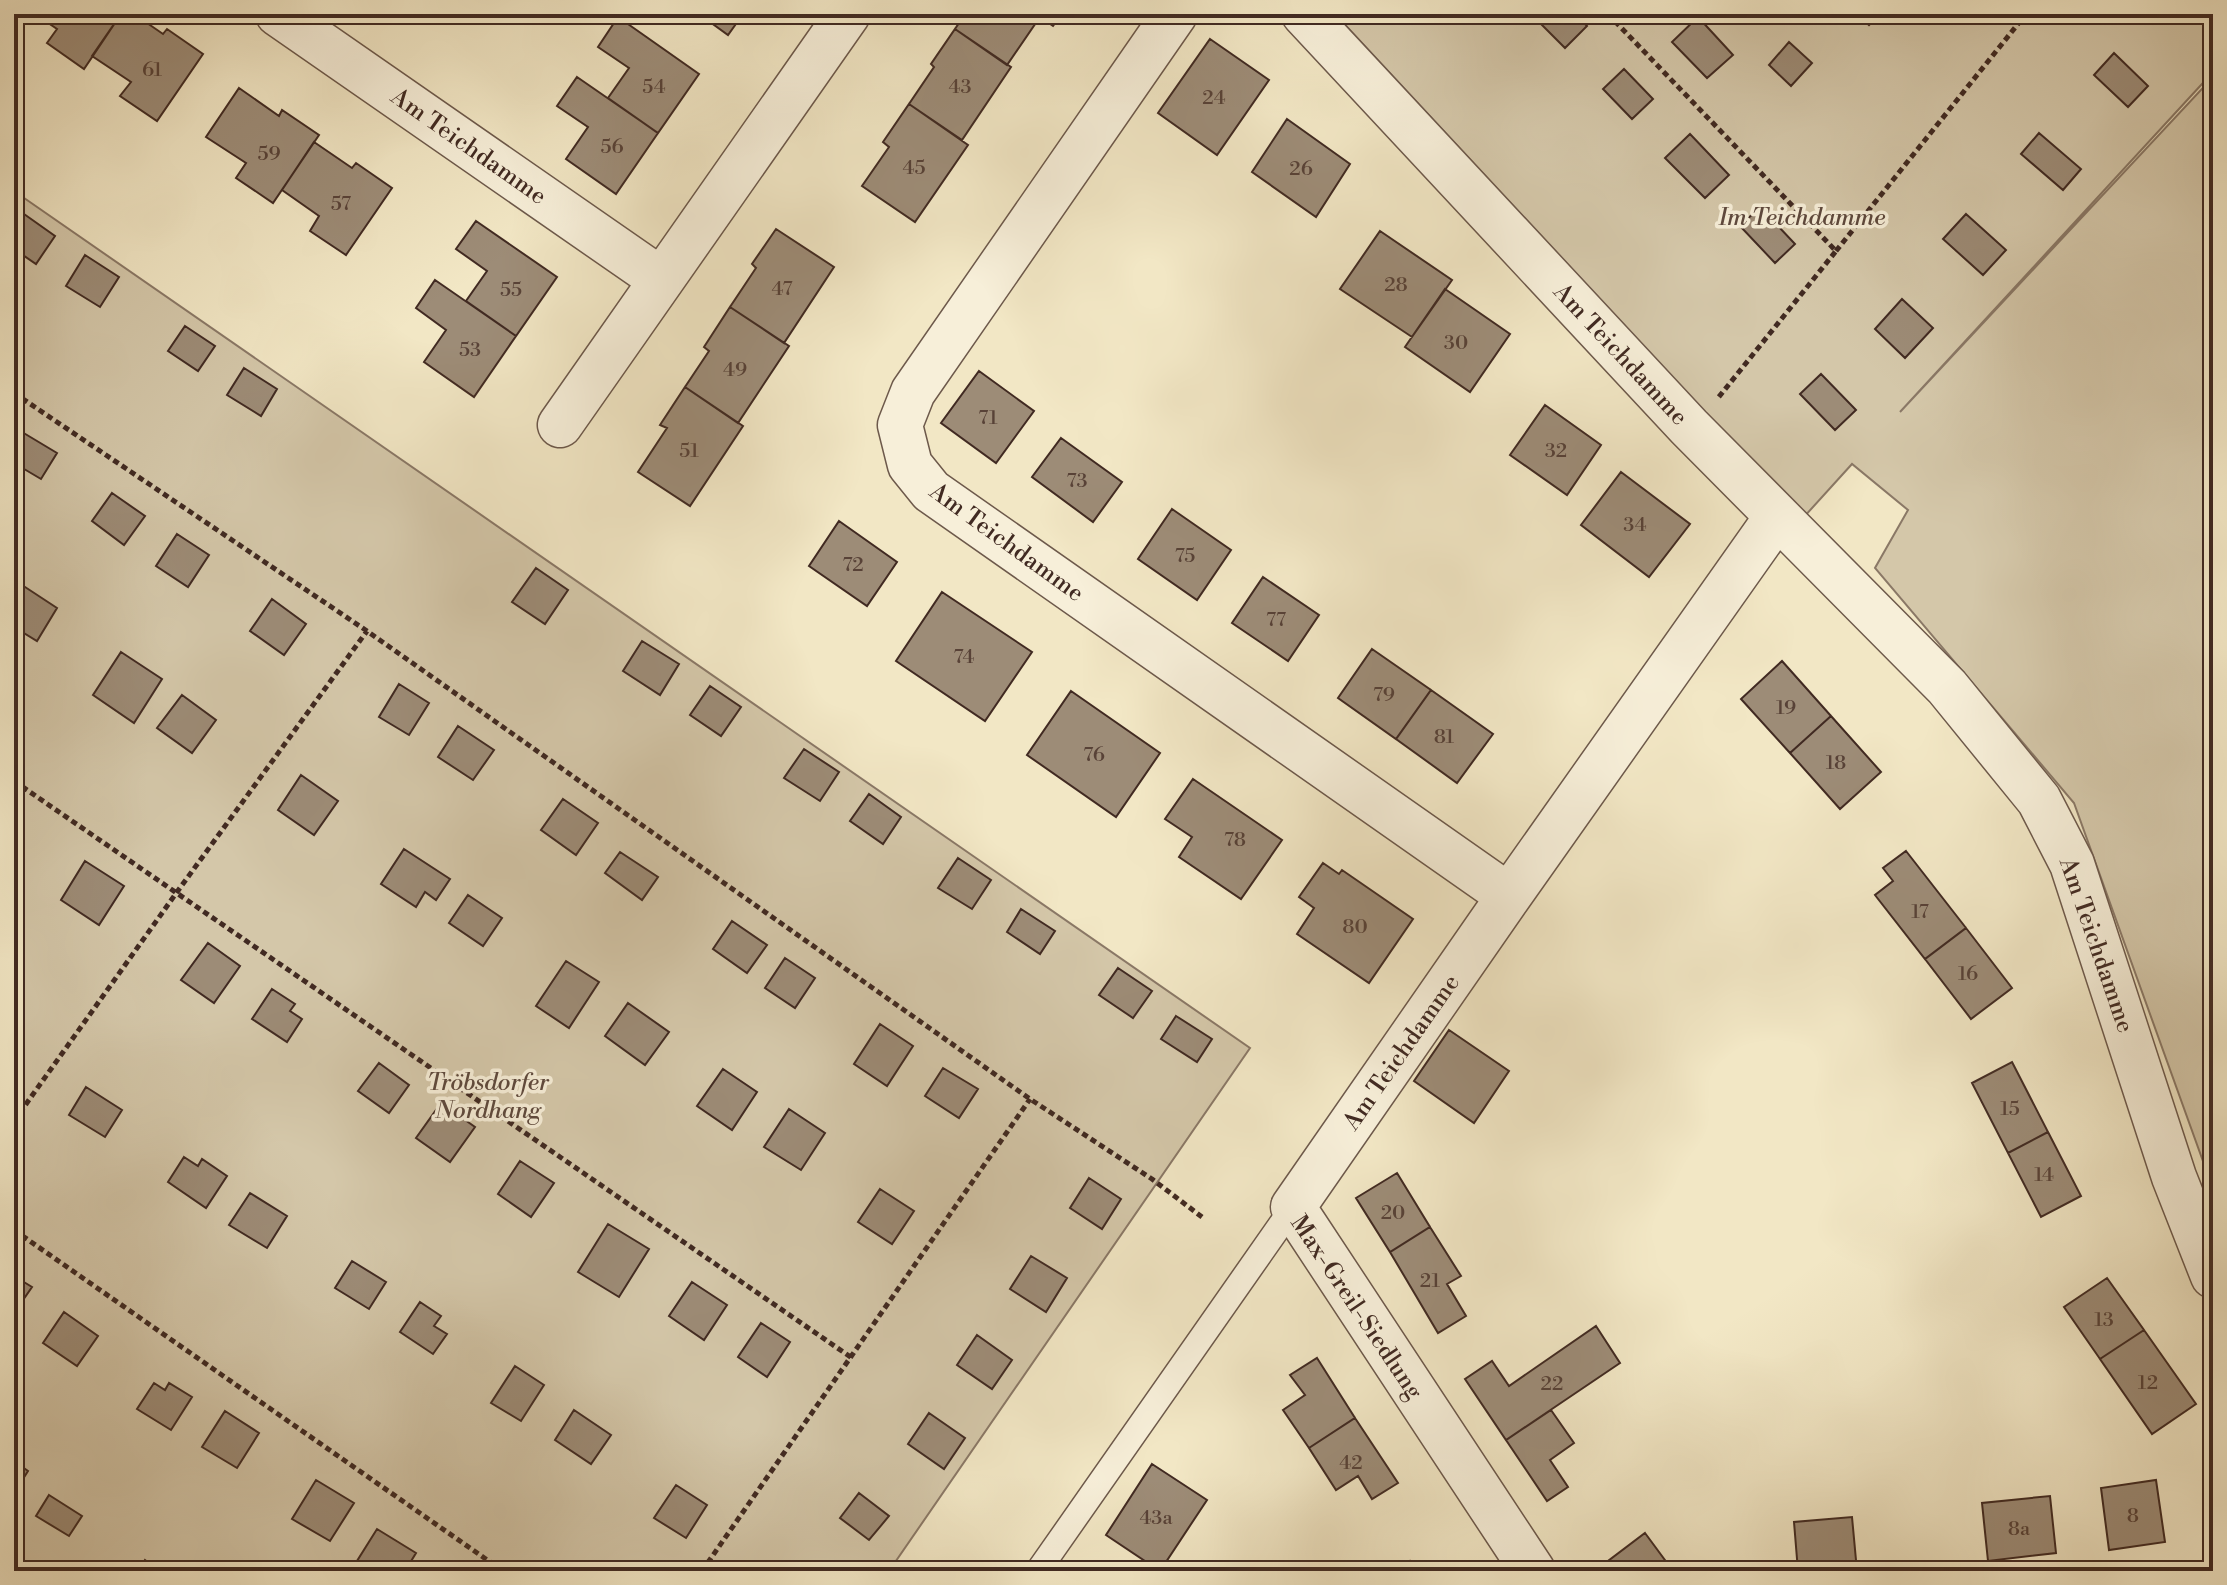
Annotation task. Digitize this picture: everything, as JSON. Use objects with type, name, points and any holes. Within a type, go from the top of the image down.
[{"type":"street","name":"Am Teichdamme","points":[[278,14],[660,279]]},
{"type":"street","points":[[560,425],[848,14]]},
{"type":"street","name":"Am Teichdamme","points":[[1175,14],[913,392],[900,425],[910,465],[931,491],[1509,896]]},
{"type":"street","name":"Am Teichdamme","points":[[1304,14],[1776,518],[1947,687],[2039,800],[2072,864],[2174,1177],[2213,1276]]},
{"type":"street","name":"Am Teichdamme","points":[[1293,1207],[1776,518]]},
{"type":"street","name":"Max-Greil-Siedlung","points":[[1293,1207],[1533,1571]]},
{"type":"lane","name":"Max-Greil-Siedlung","points":[[1038,1571],[1293,1207]]},
{"type":"path","points":[[1608,14],[1836,251]]},
{"type":"path","points":[[1721,395],[2026,14]]},
{"type":"path","points":[[14,393],[367,631],[1202,1217]]},
{"type":"path","points":[[14,1121],[367,631]]},
{"type":"path","points":[[14,781],[852,1358]]},
{"type":"path","points":[[702,1571],[1030,1099]]},
{"type":"path","points":[[14,1230],[503,1571]]},
{"type":"green space","name":"Im Teichdamme","points":[[1335,14],[2213,14],[2213,72],[1900,412],[2213,77],[2213,1189],[2074,803],[1875,568],[1908,510],[1852,464],[1803,518]]},
{"type":"green space","name":"Tröbsdorfer Nordhang","points":[[14,191],[1250,1048],[889,1571],[14,1571]]},
{"type":"building","points":[[35,14],[121,14],[84,69],[47,43],[57,29]]},
{"type":"building","points":[[121,14],[134,14],[163,34],[167,29],[203,54],[157,121],[120,96],[131,82],[92,56]]},
{"type":"building","points":[[699,14],[743,14],[728,35]]},
{"type":"building","points":[[965,14],[1062,14],[1053,26],[1040,17],[1007,65],[955,29]]},
{"type":"building","points":[[1539,14],[1576,14],[1587,26],[1565,48],[1535,18]]},
{"type":"building","points":[[1857,14],[1880,14],[1869,25]]},
{"type":"building","points":[[618,17],[699,74],[658,133],[608,98],[629,68],[598,47]]},
{"type":"building","points":[[1698,17],[1733,55],[1707,78],[1672,42]]},
{"type":"building","points":[[955,29],[1011,67],[962,140],[909,104]]},
{"type":"building","points":[[1210,39],[1269,80],[1217,155],[1158,113]]},
{"type":"building","points":[[1789,42],[1812,63],[1791,86],[1769,65]]},
{"type":"building","points":[[2114,53],[2148,86],[2128,107],[2094,75]]},
{"type":"building","points":[[1624,69],[1653,99],[1632,119],[1603,89]]},
{"type":"building","points":[[577,77],[658,133],[616,194],[566,159],[588,127],[557,106]]},
{"type":"building","points":[[239,88],[279,116],[282,110],[319,135],[273,203],[236,178],[246,163],[206,137]]},
{"type":"building","points":[[909,104],[968,145],[915,222],[862,186],[889,147],[883,142]]},
{"type":"building","points":[[1287,119],[1350,164],[1316,217],[1252,172]]},
{"type":"building","points":[[2039,133],[2081,169],[2063,190],[2021,154]]},
{"type":"building","points":[[1690,134],[1729,175],[1705,198],[1665,158]]},
{"type":"building","points":[[314,142],[352,168],[356,163],[392,188],[346,255],[310,231],[319,216],[282,190]]},
{"type":"building","points":[[1760,207],[1795,244],[1775,263],[1740,226]]},
{"type":"building","points":[[24,214],[55,236],[36,264],[14,249],[14,229]]},
{"type":"building","points":[[1966,214],[2006,250],[1983,275],[1943,239]]},
{"type":"building","points":[[476,221],[557,277],[516,336],[466,301],[487,271],[456,249]]},
{"type":"building","points":[[776,229],[834,267],[784,343],[730,307],[756,268],[752,264]]},
{"type":"building","points":[[1380,231],[1452,280],[1412,337],[1340,289]]},
{"type":"building","points":[[85,255],[119,277],[100,307],[66,286]]},
{"type":"building","points":[[435,280],[516,336],[474,397],[424,362],[446,330],[416,308]]},
{"type":"building","points":[[1445,289],[1510,334],[1470,392],[1405,347]]},
{"type":"building","points":[[1902,299],[1933,328],[1905,358],[1875,329]]},
{"type":"building","points":[[730,307],[789,346],[738,423],[685,387],[709,351],[704,347]]},
{"type":"building","points":[[185,326],[215,346],[198,371],[168,351]]},
{"type":"building","points":[[244,368],[277,389],[261,416],[227,395]]},
{"type":"building","points":[[979,371],[1034,411],[996,463],[941,423]]},
{"type":"building","points":[[1821,374],[1856,410],[1835,430],[1800,394]]},
{"type":"building","points":[[685,387],[743,426],[690,506],[638,472],[667,428],[660,425]]},
{"type":"building","points":[[1545,405],[1601,445],[1567,495],[1510,455]]},
{"type":"building","points":[[22,432],[57,453],[41,479],[14,463],[14,446]]},
{"type":"building","points":[[1061,438],[1122,482],[1093,522],[1032,477]]},
{"type":"building","points":[[1621,472],[1690,524],[1649,577],[1581,525]]},
{"type":"building","points":[[112,493],[145,516],[124,545],[92,521]]},
{"type":"building","points":[[1172,509],[1231,550],[1197,600],[1138,559]]},
{"type":"building","points":[[839,521],[897,562],[867,606],[809,566]]},
{"type":"building","points":[[177,534],[209,555],[188,587],[156,566]]},
{"type":"building","points":[[536,568],[568,590],[545,624],[512,602]]},
{"type":"building","points":[[1263,577],[1319,615],[1288,661],[1232,623]]},
{"type":"building","points":[[22,585],[57,608],[37,641],[14,627],[14,597]]},
{"type":"building","points":[[942,592],[1032,652],[985,721],[896,661]]},
{"type":"building","points":[[272,599],[306,624],[284,655],[250,631]]},
{"type":"building","points":[[642,641],[679,664],[660,695],[623,671]]},
{"type":"building","points":[[1372,649],[1431,690],[1396,739],[1338,698]]},
{"type":"building","points":[[121,652],[162,679],[134,723],[93,695]]},
{"type":"building","points":[[1782,661],[1831,716],[1790,753],[1741,699]]},
{"type":"building","points":[[399,684],[429,703],[409,735],[379,717]]},
{"type":"building","points":[[710,686],[741,707],[721,736],[690,715]]},
{"type":"building","points":[[1431,690],[1493,734],[1457,783],[1396,739]]},
{"type":"building","points":[[1071,691],[1160,753],[1116,817],[1027,755]]},
{"type":"building","points":[[182,695],[216,720],[192,753],[157,728]]},
{"type":"building","points":[[1831,716],[1881,772],[1840,809],[1790,753]]},
{"type":"building","points":[[458,726],[494,750],[473,780],[438,757]]},
{"type":"building","points":[[804,749],[839,772],[820,801],[784,778]]},
{"type":"building","points":[[301,775],[338,801],[314,835],[278,810]]},
{"type":"building","points":[[1193,779],[1282,840],[1241,899],[1179,857],[1192,837],[1165,819]]},
{"type":"building","points":[[869,794],[901,817],[883,844],[850,821]]},
{"type":"building","points":[[563,799],[598,823],[576,855],[541,830]]},
{"type":"building","points":[[404,849],[450,879],[436,900],[425,892],[416,907],[381,884]]},
{"type":"building","points":[[1906,851],[1966,928],[1925,959],[1875,895],[1893,881],[1883,868]]},
{"type":"building","points":[[620,852],[658,877],[642,900],[605,873]]},
{"type":"building","points":[[958,858],[991,880],[972,909],[938,888]]},
{"type":"building","points":[[85,861],[124,886],[99,925],[61,900]]},
{"type":"building","points":[[1323,863],[1339,874],[1342,870],[1413,919],[1369,983],[1297,934],[1314,908],[1299,897]]},
{"type":"building","points":[[468,895],[502,918],[483,946],[449,923]]},
{"type":"building","points":[[1021,909],[1055,931],[1040,954],[1007,932]]},
{"type":"building","points":[[732,921],[767,945],[747,973],[713,949]]},
{"type":"building","points":[[1966,928],[2012,988],[1971,1019],[1925,959]]},
{"type":"building","points":[[208,943],[240,966],[214,1003],[181,980]]},
{"type":"building","points":[[785,958],[815,978],[795,1008],[765,988]]},
{"type":"building","points":[[566,961],[599,982],[569,1028],[536,1006]]},
{"type":"building","points":[[1118,968],[1152,991],[1133,1018],[1099,995]]},
{"type":"building","points":[[272,989],[295,1004],[290,1011],[302,1019],[287,1042],[252,1019]]},
{"type":"building","points":[[628,1003],[669,1032],[645,1065],[605,1036]]},
{"type":"building","points":[[1176,1016],[1212,1039],[1197,1062],[1161,1039]]},
{"type":"building","points":[[880,1024],[913,1046],[887,1086],[854,1064]]},
{"type":"building","points":[[1449,1030],[1509,1071],[1474,1123],[1414,1081]]},
{"type":"building","points":[[2012,1062],[2048,1132],[2008,1153],[1972,1083]]},
{"type":"building","points":[[379,1063],[409,1085],[389,1113],[358,1091]]},
{"type":"building","points":[[943,1068],[978,1089],[959,1118],[925,1096]]},
{"type":"building","points":[[723,1069],[757,1092],[732,1130],[697,1106]]},
{"type":"building","points":[[86,1087],[122,1110],[105,1137],[69,1115]]},
{"type":"building","points":[[441,1103],[475,1127],[450,1162],[416,1138]]},
{"type":"building","points":[[789,1109],[825,1133],[801,1170],[764,1147]]},
{"type":"building","points":[[2048,1132],[2081,1196],[2041,1217],[2008,1153]]},
{"type":"building","points":[[184,1157],[198,1166],[202,1159],[227,1176],[206,1208],[168,1182]]},
{"type":"building","points":[[520,1161],[554,1183],[531,1217],[498,1194]]},
{"type":"building","points":[[1397,1173],[1430,1227],[1390,1252],[1356,1198]]},
{"type":"building","points":[[1089,1178],[1121,1199],[1102,1229],[1070,1208]]},
{"type":"building","points":[[880,1189],[914,1211],[892,1244],[858,1222]]},
{"type":"building","points":[[250,1193],[287,1216],[267,1248],[229,1225]]},
{"type":"building","points":[[608,1224],[649,1249],[619,1297],[578,1272]]},
{"type":"building","points":[[1430,1227],[1461,1276],[1447,1284],[1466,1316],[1438,1333],[1390,1252]]},
{"type":"building","points":[[1031,1256],[1067,1278],[1046,1312],[1010,1289]]},
{"type":"building","points":[[352,1261],[386,1282],[369,1309],[335,1288]]},
{"type":"building","points":[[14,1276],[32,1287],[14,1313]]},
{"type":"building","points":[[2107,1278],[2144,1330],[2100,1359],[2064,1307]]},
{"type":"building","points":[[692,1282],[727,1305],[704,1340],[669,1316]]},
{"type":"building","points":[[420,1302],[441,1316],[434,1326],[447,1334],[433,1354],[400,1332]]},
{"type":"building","points":[[64,1312],[98,1336],[77,1366],[43,1343]]},
{"type":"building","points":[[761,1323],[790,1342],[767,1377],[738,1357]]},
{"type":"building","points":[[1596,1326],[1620,1363],[1506,1440],[1465,1379],[1492,1361],[1509,1386]]},
{"type":"building","points":[[2144,1330],[2196,1404],[2152,1434],[2100,1359]]},
{"type":"building","points":[[977,1335],[1012,1360],[992,1389],[957,1365]]},
{"type":"building","points":[[1317,1358],[1355,1418],[1309,1448],[1283,1410],[1305,1395],[1290,1375]]},
{"type":"building","points":[[515,1366],[544,1385],[521,1421],[491,1403]]},
{"type":"building","points":[[154,1383],[165,1390],[169,1383],[192,1397],[171,1430],[137,1409]]},
{"type":"building","points":[[574,1410],[611,1435],[591,1464],[555,1440]]},
{"type":"building","points":[[1551,1410],[1574,1443],[1550,1460],[1568,1487],[1547,1501],[1506,1440]]},
{"type":"building","points":[[225,1411],[259,1433],[237,1468],[202,1447]]},
{"type":"building","points":[[929,1413],[965,1438],[944,1469],[908,1444]]},
{"type":"building","points":[[1355,1418],[1398,1483],[1372,1499],[1358,1476],[1336,1490],[1309,1448]]},
{"type":"building","points":[[14,1461],[28,1471],[14,1493]]},
{"type":"building","points":[[1152,1464],[1207,1500],[1160,1571],[1106,1535]]},
{"type":"building","points":[[316,1480],[354,1503],[330,1541],[292,1519]]},
{"type":"building","points":[[2156,1480],[2165,1542],[2109,1550],[2101,1488]]},
{"type":"building","points":[[676,1485],[707,1505],[686,1538],[654,1518]]},
{"type":"building","points":[[859,1493],[889,1516],[869,1540],[840,1518]]},
{"type":"building","points":[[49,1495],[82,1516],[69,1536],[36,1516]]},
{"type":"building","points":[[2050,1496],[2056,1553],[1988,1561],[1982,1503]]},
{"type":"building","points":[[1852,1517],[1857,1571],[1798,1571],[1794,1522]]},
{"type":"building","points":[[377,1529],[416,1553],[405,1571],[374,1571],[357,1561]]},
{"type":"building","points":[[1645,1533],[1673,1571],[1616,1571],[1608,1561]]},
{"type":"building","points":[[145,1560],[160,1571],[138,1571]]},
{"type":"building","points":[[1410,1561],[1418,1571],[1397,1571]]}]
